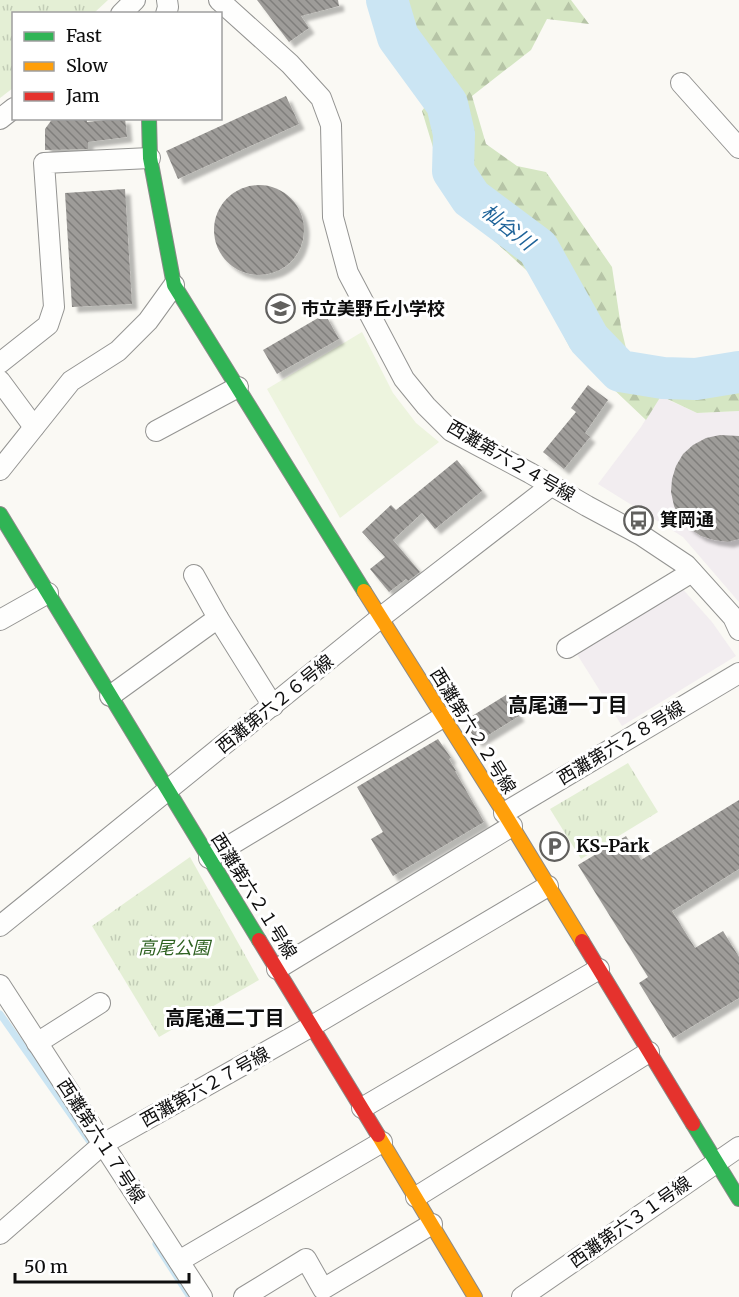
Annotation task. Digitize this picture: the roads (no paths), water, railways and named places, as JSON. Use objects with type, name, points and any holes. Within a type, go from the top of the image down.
[{"type":"street","points":[[123,12],[135,0]]},
{"type":"street","name":"西灘第六２４号線","points":[[219,0],[290,64],[321,98],[332,125],[333,218],[348,273],[404,380],[451,431],[641,534],[686,565],[733,617],[739,630]]},
{"type":"street","points":[[681,83],[739,148]]},
{"type":"street","points":[[0,119],[12,110]]},
{"type":"street","points":[[0,470],[71,381],[118,351],[148,321],[174,285],[150,158],[149,120]]},
{"type":"street","points":[[0,363],[48,325],[54,307],[44,163],[150,158]]},
{"type":"street","name":"西灘第六２２号線","points":[[174,285],[380,618],[508,819],[739,1199]]},
{"type":"street","points":[[0,381],[34,428]]},
{"type":"street","points":[[156,431],[237,387]]},
{"type":"street","name":"西灘第六２６号線","points":[[0,926],[380,618],[552,484]]},
{"type":"street","name":"西灘第六２１号線","points":[[0,514],[475,1297]]},
{"type":"street","points":[[567,648],[692,572]]},
{"type":"street","points":[[194,575],[273,706]]},
{"type":"street","points":[[0,620],[48,593]]},
{"type":"street","points":[[110,696],[218,618]]},
{"type":"street","name":"西灘第六２８号線","points":[[277,969],[739,673]]},
{"type":"street","points":[[209,858],[443,717]]},
{"type":"street","name":"西灘第六２７号線","points":[[0,1234],[103,1144],[312,1026],[548,886]]},
{"type":"street","points":[[362,1108],[598,969]]},
{"type":"street","name":"西灘第六１７号線","points":[[0,985],[202,1297]]},
{"type":"street","points":[[38,1043],[100,1003]]},
{"type":"street","points":[[416,1197],[649,1052]]},
{"type":"street","points":[[179,1261],[382,1142]]},
{"type":"street","name":"西灘第六３１号線","points":[[522,1297],[739,1147]]},
{"type":"street","points":[[244,1297],[306,1259],[323,1289],[432,1224]]},
{"type":"waterway","name":"杣谷川","points":[[387,0],[398,37],[447,104],[454,134],[453,171],[471,198],[538,248],[589,339],[620,371],[663,378],[696,379],[739,372]]},
{"type":"waterway","points":[[0,1014],[95,1149]]},
{"type":"waterway","points":[[156,1244],[190,1297]]},
{"type":"place","name":"市立美野丘小学校","points":[[280,309]]},
{"type":"place","name":"箕岡通","points":[[639,520]]},
{"type":"place","name":"KS-Park","points":[[555,846]]},
{"type":"district","name":"高尾通一丁目","points":[[568,705]]},
{"type":"district","name":"高尾通二丁目","points":[[225,1018]]},
{"type":"park label","name":"高尾公園","points":[[174,948]]}]
